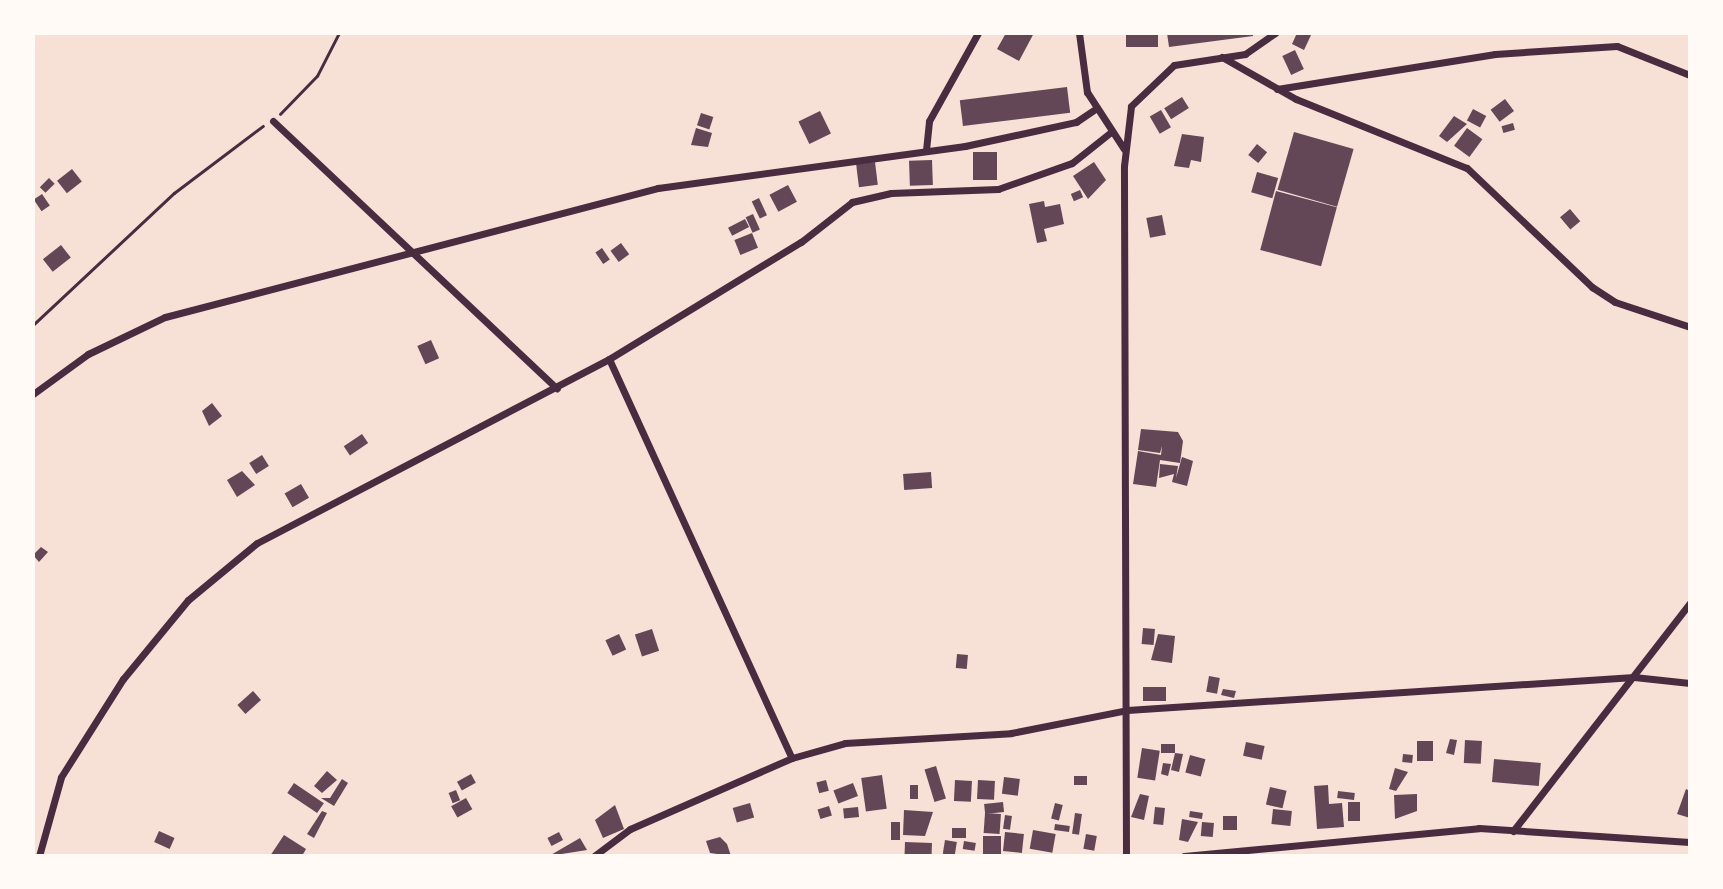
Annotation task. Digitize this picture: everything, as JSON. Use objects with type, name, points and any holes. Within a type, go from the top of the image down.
[{"type":"street","points":[[926,150],[929,121],[978,33]]},
{"type":"street","points":[[1079,33],[1095,109],[1124,149]]},
{"type":"street","points":[[1126,856],[1124,149],[1138,94],[1186,59],[1245,54],[1275,33]]},
{"type":"street","points":[[1277,89],[1495,54],[1617,46],[1690,75]]},
{"type":"street","points":[[1220,56],[1277,89],[1467,168],[1592,287],[1615,302],[1690,327]]},
{"type":"street","points":[[33,394],[88,354],[165,317],[684,182],[926,150],[1044,131],[1095,109]]},
{"type":"street","points":[[272,121],[417,253],[557,388]]},
{"type":"street","points":[[39,856],[61,778],[76,751],[159,632],[205,584],[257,542],[609,359],[801,242],[852,202],[891,193],[1008,187],[1072,163],[1111,132]]},
{"type":"street","points":[[609,359],[792,758]]},
{"type":"street","points":[[1513,831],[1690,603]]},
{"type":"street","points":[[594,856],[630,828],[792,758],[845,743],[1011,733],[1127,710],[1634,677],[1690,683]]},
{"type":"street","points":[[1184,856],[1513,831],[1690,842]]},
{"type":"path","points":[[33,325],[222,151],[272,121],[317,76],[340,33]]},
{"type":"building","points":[[1006,33],[1034,33],[1019,61],[997,49]]},
{"type":"building","points":[[1126,33],[1158,33],[1158,47],[1126,47]]},
{"type":"building","points":[[1167,33],[1253,33],[1253,36],[1169,47]]},
{"type":"building","points":[[1297,33],[1312,33],[1304,50],[1292,44]]},
{"type":"building","points":[[1295,50],[1304,69],[1291,75],[1282,56]]},
{"type":"building","points":[[1067,87],[1070,113],[963,126],[960,100]]},
{"type":"building","points":[[1182,97],[1189,108],[1171,119],[1164,108]]},
{"type":"building","points":[[1505,99],[1514,111],[1500,122],[1491,110]]},
{"type":"building","points":[[1473,109],[1486,116],[1480,128],[1467,120]]},
{"type":"building","points":[[1161,110],[1171,127],[1160,134],[1150,116]]},
{"type":"building","points":[[820,111],[831,133],[809,144],[798,122]]},
{"type":"building","points":[[701,113],[713,117],[709,129],[697,125]]},
{"type":"building","points":[[1454,116],[1467,124],[1447,142],[1439,136]]},
{"type":"building","points":[[1513,123],[1515,130],[1503,133],[1501,126]]},
{"type":"building","points":[[696,128],[712,133],[708,147],[691,145]]},
{"type":"building","points":[[1467,128],[1482,139],[1469,157],[1454,146]]},
{"type":"building","points":[[1294,132],[1354,149],[1337,207],[1277,190]]},
{"type":"building","points":[[1182,134],[1204,137],[1201,162],[1191,160],[1189,168],[1174,166]]},
{"type":"building","points":[[1257,144],[1267,152],[1258,163],[1248,155]]},
{"type":"building","points":[[973,152],[997,152],[997,180],[973,180]]},
{"type":"building","points":[[932,160],[933,185],[910,186],[909,161]]},
{"type":"building","points":[[875,162],[878,185],[859,187],[856,164]]},
{"type":"building","points":[[1094,162],[1106,180],[1088,199],[1073,176]]},
{"type":"building","points":[[72,169],[82,182],[67,193],[57,181]]},
{"type":"building","points":[[1257,172],[1278,178],[1272,198],[1251,192]]},
{"type":"building","points":[[49,178],[55,184],[45,193],[40,187]]},
{"type":"building","points":[[788,185],[797,202],[778,212],[769,195]]},
{"type":"building","points":[[1080,190],[1083,197],[1074,201],[1071,194]]},
{"type":"building","points":[[1276,191],[1337,207],[1321,266],[1260,250]]},
{"type":"building","points":[[42,194],[50,206],[42,211],[34,200]]},
{"type":"building","points":[[759,198],[767,215],[760,219],[752,201]]},
{"type":"building","points":[[1044,201],[1045,207],[1060,204],[1064,224],[1044,229],[1047,241],[1037,243],[1029,204]]},
{"type":"building","points":[[1570,209],[1580,221],[1570,230],[1560,217]]},
{"type":"building","points":[[753,214],[760,230],[753,233],[746,217]]},
{"type":"building","points":[[1162,215],[1166,235],[1150,238],[1146,218]]},
{"type":"building","points":[[745,219],[749,227],[732,236],[728,228]]},
{"type":"building","points":[[752,233],[758,248],[740,255],[734,240]]},
{"type":"building","points":[[621,243],[629,254],[619,262],[610,251]]},
{"type":"building","points":[[61,245],[71,258],[53,272],[43,259]]},
{"type":"building","points":[[602,248],[610,260],[603,264],[595,252]]},
{"type":"building","points":[[431,340],[439,358],[425,364],[417,346]]},
{"type":"building","points":[[212,403],[222,416],[209,426],[202,411]]},
{"type":"building","points":[[1141,429],[1178,432],[1183,441],[1180,463],[1160,460],[1156,487],[1133,484],[1138,451],[1161,455],[1162,446],[1160,453],[1138,450]]},
{"type":"building","points":[[362,434],[368,443],[350,455],[344,446]]},
{"type":"building","points":[[262,455],[269,466],[256,474],[249,463]]},
{"type":"building","points":[[1182,457],[1193,461],[1187,486],[1172,482],[1174,474],[1159,478],[1160,464],[1178,466],[1176,478]]},
{"type":"building","points":[[242,471],[255,485],[237,497],[227,480]]},
{"type":"building","points":[[931,472],[932,488],[904,490],[903,474]]},
{"type":"building","points":[[301,484],[309,498],[293,507],[285,494]]},
{"type":"building","points":[[41,547],[48,552],[39,562],[33,555]]},
{"type":"building","points":[[1143,628],[1155,629],[1154,645],[1142,644]]},
{"type":"building","points":[[652,629],[659,651],[642,656],[635,635]]},
{"type":"building","points":[[619,634],[626,649],[613,656],[605,640]]},
{"type":"building","points":[[1158,634],[1175,636],[1172,663],[1151,660]]},
{"type":"building","points":[[957,654],[968,655],[967,669],[956,668]]},
{"type":"building","points":[[1209,676],[1220,678],[1217,694],[1206,692]]},
{"type":"building","points":[[1143,687],[1166,687],[1166,701],[1143,701]]},
{"type":"building","points":[[1223,689],[1236,691],[1234,698],[1221,695]]},
{"type":"building","points":[[253,691],[261,700],[245,714],[237,705]]},
{"type":"building","points":[[1450,739],[1457,740],[1454,755],[1446,753]]},
{"type":"building","points":[[1465,740],[1482,741],[1481,764],[1464,763]]},
{"type":"building","points":[[1417,741],[1433,741],[1433,761],[1417,761]]},
{"type":"building","points":[[1246,742],[1265,746],[1262,760],[1243,756]]},
{"type":"building","points":[[1161,744],[1175,744],[1175,753],[1161,753]]},
{"type":"building","points":[[1142,748],[1160,751],[1155,780],[1137,778]]},
{"type":"building","points":[[1175,753],[1183,754],[1179,772],[1171,770]]},
{"type":"building","points":[[1403,754],[1413,755],[1412,763],[1402,762]]},
{"type":"building","points":[[1190,755],[1205,759],[1201,777],[1185,772]]},
{"type":"building","points":[[1494,759],[1541,763],[1539,786],[1492,782]]},
{"type":"building","points":[[1163,763],[1171,764],[1168,776],[1161,774]]},
{"type":"building","points":[[936,766],[946,799],[934,802],[925,770]]},
{"type":"building","points":[[1395,768],[1408,772],[1396,791],[1389,789]]},
{"type":"building","points":[[327,771],[337,780],[322,793],[314,786]]},
{"type":"building","points":[[471,774],[476,783],[462,791],[457,782]]},
{"type":"building","points":[[882,775],[887,809],[866,812],[861,778]]},
{"type":"building","points":[[1074,776],[1087,776],[1087,785],[1074,785]]},
{"type":"building","points":[[1004,777],[1020,779],[1018,796],[1002,794]]},
{"type":"building","points":[[342,779],[348,783],[334,806],[321,798],[330,798]]},
{"type":"building","points":[[826,780],[829,791],[819,793],[816,783]]},
{"type":"building","points":[[955,780],[972,781],[971,802],[954,801]]},
{"type":"building","points":[[978,780],[995,781],[994,800],[977,799]]},
{"type":"building","points":[[294,783],[324,803],[317,813],[287,793]]},
{"type":"building","points":[[853,783],[858,796],[838,804],[833,791]]},
{"type":"building","points":[[910,785],[918,785],[918,799],[910,799]]},
{"type":"building","points":[[1328,785],[1329,804],[1342,803],[1344,827],[1317,829],[1314,786]]},
{"type":"building","points":[[1270,787],[1287,791],[1283,808],[1266,805]]},
{"type":"building","points":[[1686,789],[1690,791],[1690,818],[1677,814]]},
{"type":"building","points":[[456,790],[460,800],[453,803],[449,793]]},
{"type":"building","points":[[1338,791],[1355,793],[1354,800],[1337,798]]},
{"type":"building","points":[[1140,794],[1149,796],[1144,820],[1131,817]]},
{"type":"building","points":[[1417,794],[1417,811],[1395,819],[1394,795]]},
{"type":"building","points":[[466,798],[472,809],[457,818],[451,806]]},
{"type":"building","points":[[1003,802],[1004,812],[985,814],[984,804]]},
{"type":"building","points":[[1348,802],[1360,802],[1360,821],[1348,821]]},
{"type":"building","points":[[750,803],[754,817],[737,822],[733,808]]},
{"type":"building","points":[[1055,803],[1063,805],[1059,820],[1051,819]]},
{"type":"building","points":[[615,805],[624,829],[603,838],[595,820]]},
{"type":"building","points":[[829,806],[832,816],[820,819],[818,810]]},
{"type":"building","points":[[858,807],[859,817],[844,819],[843,809]]},
{"type":"building","points":[[1155,807],[1165,808],[1163,825],[1153,824]]},
{"type":"building","points":[[1273,809],[1292,811],[1290,826],[1271,824]]},
{"type":"building","points":[[904,810],[933,812],[925,836],[903,835]]},
{"type":"building","points":[[322,811],[327,813],[314,838],[307,834]]},
{"type":"building","points":[[1190,811],[1203,813],[1202,819],[1189,817]]},
{"type":"building","points":[[985,813],[1001,814],[1000,834],[984,833]]},
{"type":"building","points":[[1075,813],[1082,814],[1079,835],[1072,834]]},
{"type":"building","points":[[1005,815],[1012,816],[1010,830],[1003,829]]},
{"type":"building","points":[[1223,816],[1237,816],[1237,830],[1223,830]]},
{"type":"building","points":[[1182,819],[1198,822],[1188,842],[1179,840]]},
{"type":"building","points":[[891,822],[900,822],[900,840],[891,840]]},
{"type":"building","points":[[1202,822],[1214,823],[1213,837],[1201,836]]},
{"type":"building","points":[[1055,824],[1070,826],[1069,832],[1054,830]]},
{"type":"building","points":[[952,828],[966,828],[966,838],[952,838]]},
{"type":"building","points":[[1033,830],[1056,834],[1052,853],[1030,849]]},
{"type":"building","points":[[159,831],[175,838],[170,849],[154,842]]},
{"type":"building","points":[[559,832],[563,840],[552,846],[547,838]]},
{"type":"building","points":[[1005,832],[1024,834],[1022,853],[1003,851]]},
{"type":"building","points":[[1086,834],[1097,836],[1094,851],[1083,849]]},
{"type":"building","points":[[284,835],[306,849],[302,856],[270,856]]},
{"type":"building","points":[[983,836],[1001,836],[1001,856],[983,856]]},
{"type":"building","points":[[720,837],[727,844],[731,856],[710,853],[706,841]]},
{"type":"building","points":[[580,838],[587,850],[549,856]]},
{"type":"building","points":[[945,840],[957,842],[955,856],[943,854]]},
{"type":"building","points":[[964,841],[976,843],[975,851],[963,849]]},
{"type":"building","points":[[905,842],[932,843],[932,856],[905,856]]}]
